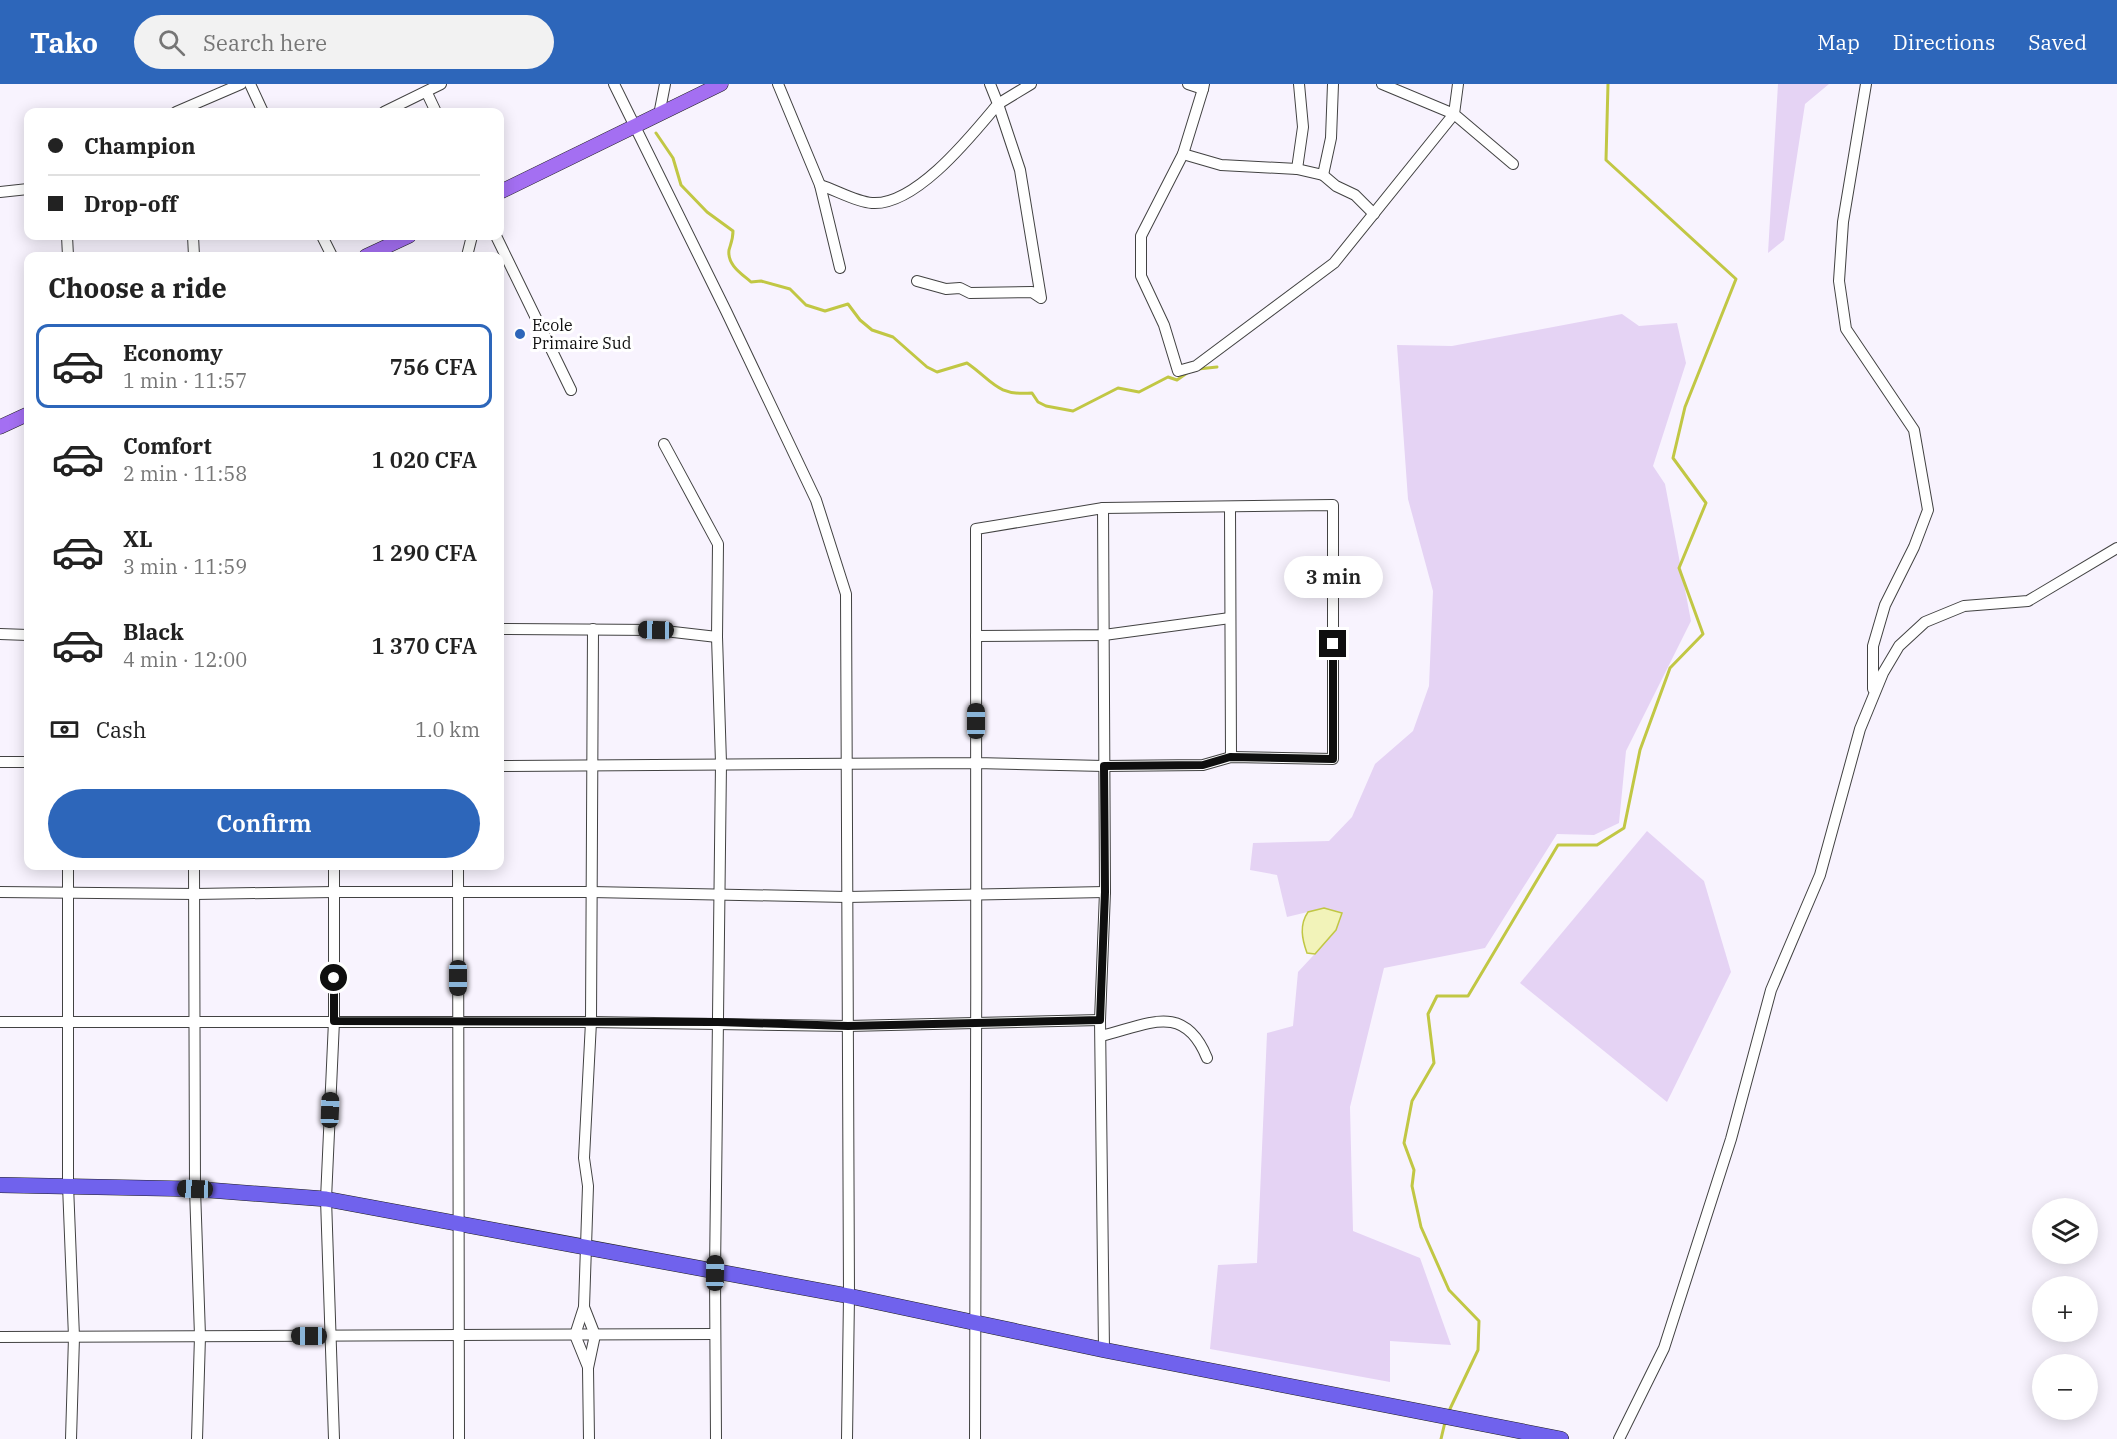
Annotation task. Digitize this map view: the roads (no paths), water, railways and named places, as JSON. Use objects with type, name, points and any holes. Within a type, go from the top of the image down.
[{"type":"highway","points":[[0,1185],[195,1189],[326,1199],[457,1222],[715,1273],[849,1296],[1104,1350],[1561,1439]]},
{"type":"main road","points":[[504,190],[721,84]]},
{"type":"main road","points":[[375,252],[400,240]]},
{"type":"main road","points":[[0,427],[24,416]]},
{"type":"street","points":[[185,108],[241,84]]},
{"type":"street","points":[[250,84],[261,108]]},
{"type":"street","points":[[393,108],[441,84]]},
{"type":"street","points":[[614,84],[816,500],[846,594],[849,1296],[847,1439]]},
{"type":"street","points":[[659,115],[665,84]]},
{"type":"street","points":[[778,84],[820,184],[840,268]]},
{"type":"street","points":[[917,281],[946,289],[960,288],[970,293],[1032,292],[1041,298],[1020,170],[990,84]]},
{"type":"street","points":[[820,184],[872,204],[901,199],[956,154],[998,104],[1031,84]]},
{"type":"street","points":[[1188,84],[1203,86],[1183,154],[1141,236],[1142,276],[1164,325],[1178,371],[1196,366],[1334,263],[1454,114],[1458,84]]},
{"type":"street","points":[[1297,169],[1303,127],[1299,84]]},
{"type":"street","points":[[1323,175],[1331,138],[1333,84]]},
{"type":"street","points":[[1382,84],[1454,114],[1513,164]]},
{"type":"street","points":[[1866,84],[1843,222],[1839,281],[1846,329],[1914,430],[1928,510],[1914,548],[1885,605],[1873,646],[1873,692]]},
{"type":"street","points":[[427,93],[434,108]]},
{"type":"street","points":[[1183,154],[1221,165],[1297,169],[1323,175],[1336,186],[1355,195],[1374,214]]},
{"type":"street","points":[[0,192],[24,189]]},
{"type":"street","points":[[504,252],[571,390]]},
{"type":"street","points":[[664,444],[718,544],[717,637],[721,763],[715,1273],[716,1439]]},
{"type":"street","points":[[504,766],[721,763],[846,765],[976,763],[1104,766],[1203,765],[1230,757],[1333,759],[1333,505],[1103,508],[976,529],[976,763],[978,1024],[975,1439]]},
{"type":"street","points":[[1103,508],[1105,892],[1100,1020],[1104,1350]]},
{"type":"street","points":[[1230,508],[1230,757]]},
{"type":"street","points":[[1620,1439],[1665,1348],[1731,1139],[1771,990],[1820,875],[1860,729],[1873,692],[1899,646],[1925,622],[1964,606],[2028,601],[2117,548]]},
{"type":"street","points":[[976,636],[1104,634],[1230,618]]},
{"type":"street","points":[[504,629],[656,630],[717,637]]},
{"type":"street","points":[[588,1368],[575,1335],[584,1307],[588,1186],[584,1158],[591,1022],[593,629]]},
{"type":"street","points":[[0,634],[24,636]]},
{"type":"street","points":[[0,762],[24,762]]},
{"type":"street","points":[[68,870],[68,1185],[74,1337],[71,1439]]},
{"type":"street","points":[[194,870],[195,1189],[200,1336],[197,1439]]},
{"type":"street","points":[[334,870],[334,1021],[326,1199],[334,1439]]},
{"type":"street","points":[[458,870],[459,1439]]},
{"type":"street","points":[[0,892],[195,894],[591,892],[847,897],[1105,892]]},
{"type":"street","points":[[0,1022],[718,1022],[848,1026],[1100,1020]]},
{"type":"street","points":[[1101,1036],[1158,1022],[1176,1022],[1195,1034],[1207,1058]]},
{"type":"street","points":[[584,1307],[595,1335],[588,1368],[588,1439]]},
{"type":"street","points":[[0,1337],[715,1334]]},
{"type":"waterway","points":[[1448,1413],[1478,1350],[1479,1321],[1449,1290],[1421,1227],[1412,1186],[1414,1170],[1404,1143],[1412,1101],[1434,1063],[1428,1014],[1437,996],[1468,996],[1558,845],[1597,845],[1624,828],[1640,750],[1670,668],[1703,634],[1679,568],[1706,503],[1673,458],[1685,407],[1736,279],[1606,160],[1608,84]]},
{"type":"waterway","points":[[656,133],[673,158],[681,185],[707,212],[733,231],[729,250],[730,260],[743,276],[751,282],[761,281],[790,289],[806,305],[825,311],[848,304],[860,320],[872,330],[893,337],[927,367],[937,372],[967,363],[1002,390],[1032,393],[1038,402],[1046,406],[1073,411],[1118,388],[1139,392],[1168,377],[1177,380],[1187,373]]},
{"type":"waterway","points":[[1198,369],[1217,367]]},
{"type":"waterway","points":[[1441,1439],[1445,1422]]},
{"type":"place","name":"Ecole Primaire Sud","points":[[520,334]]}]
